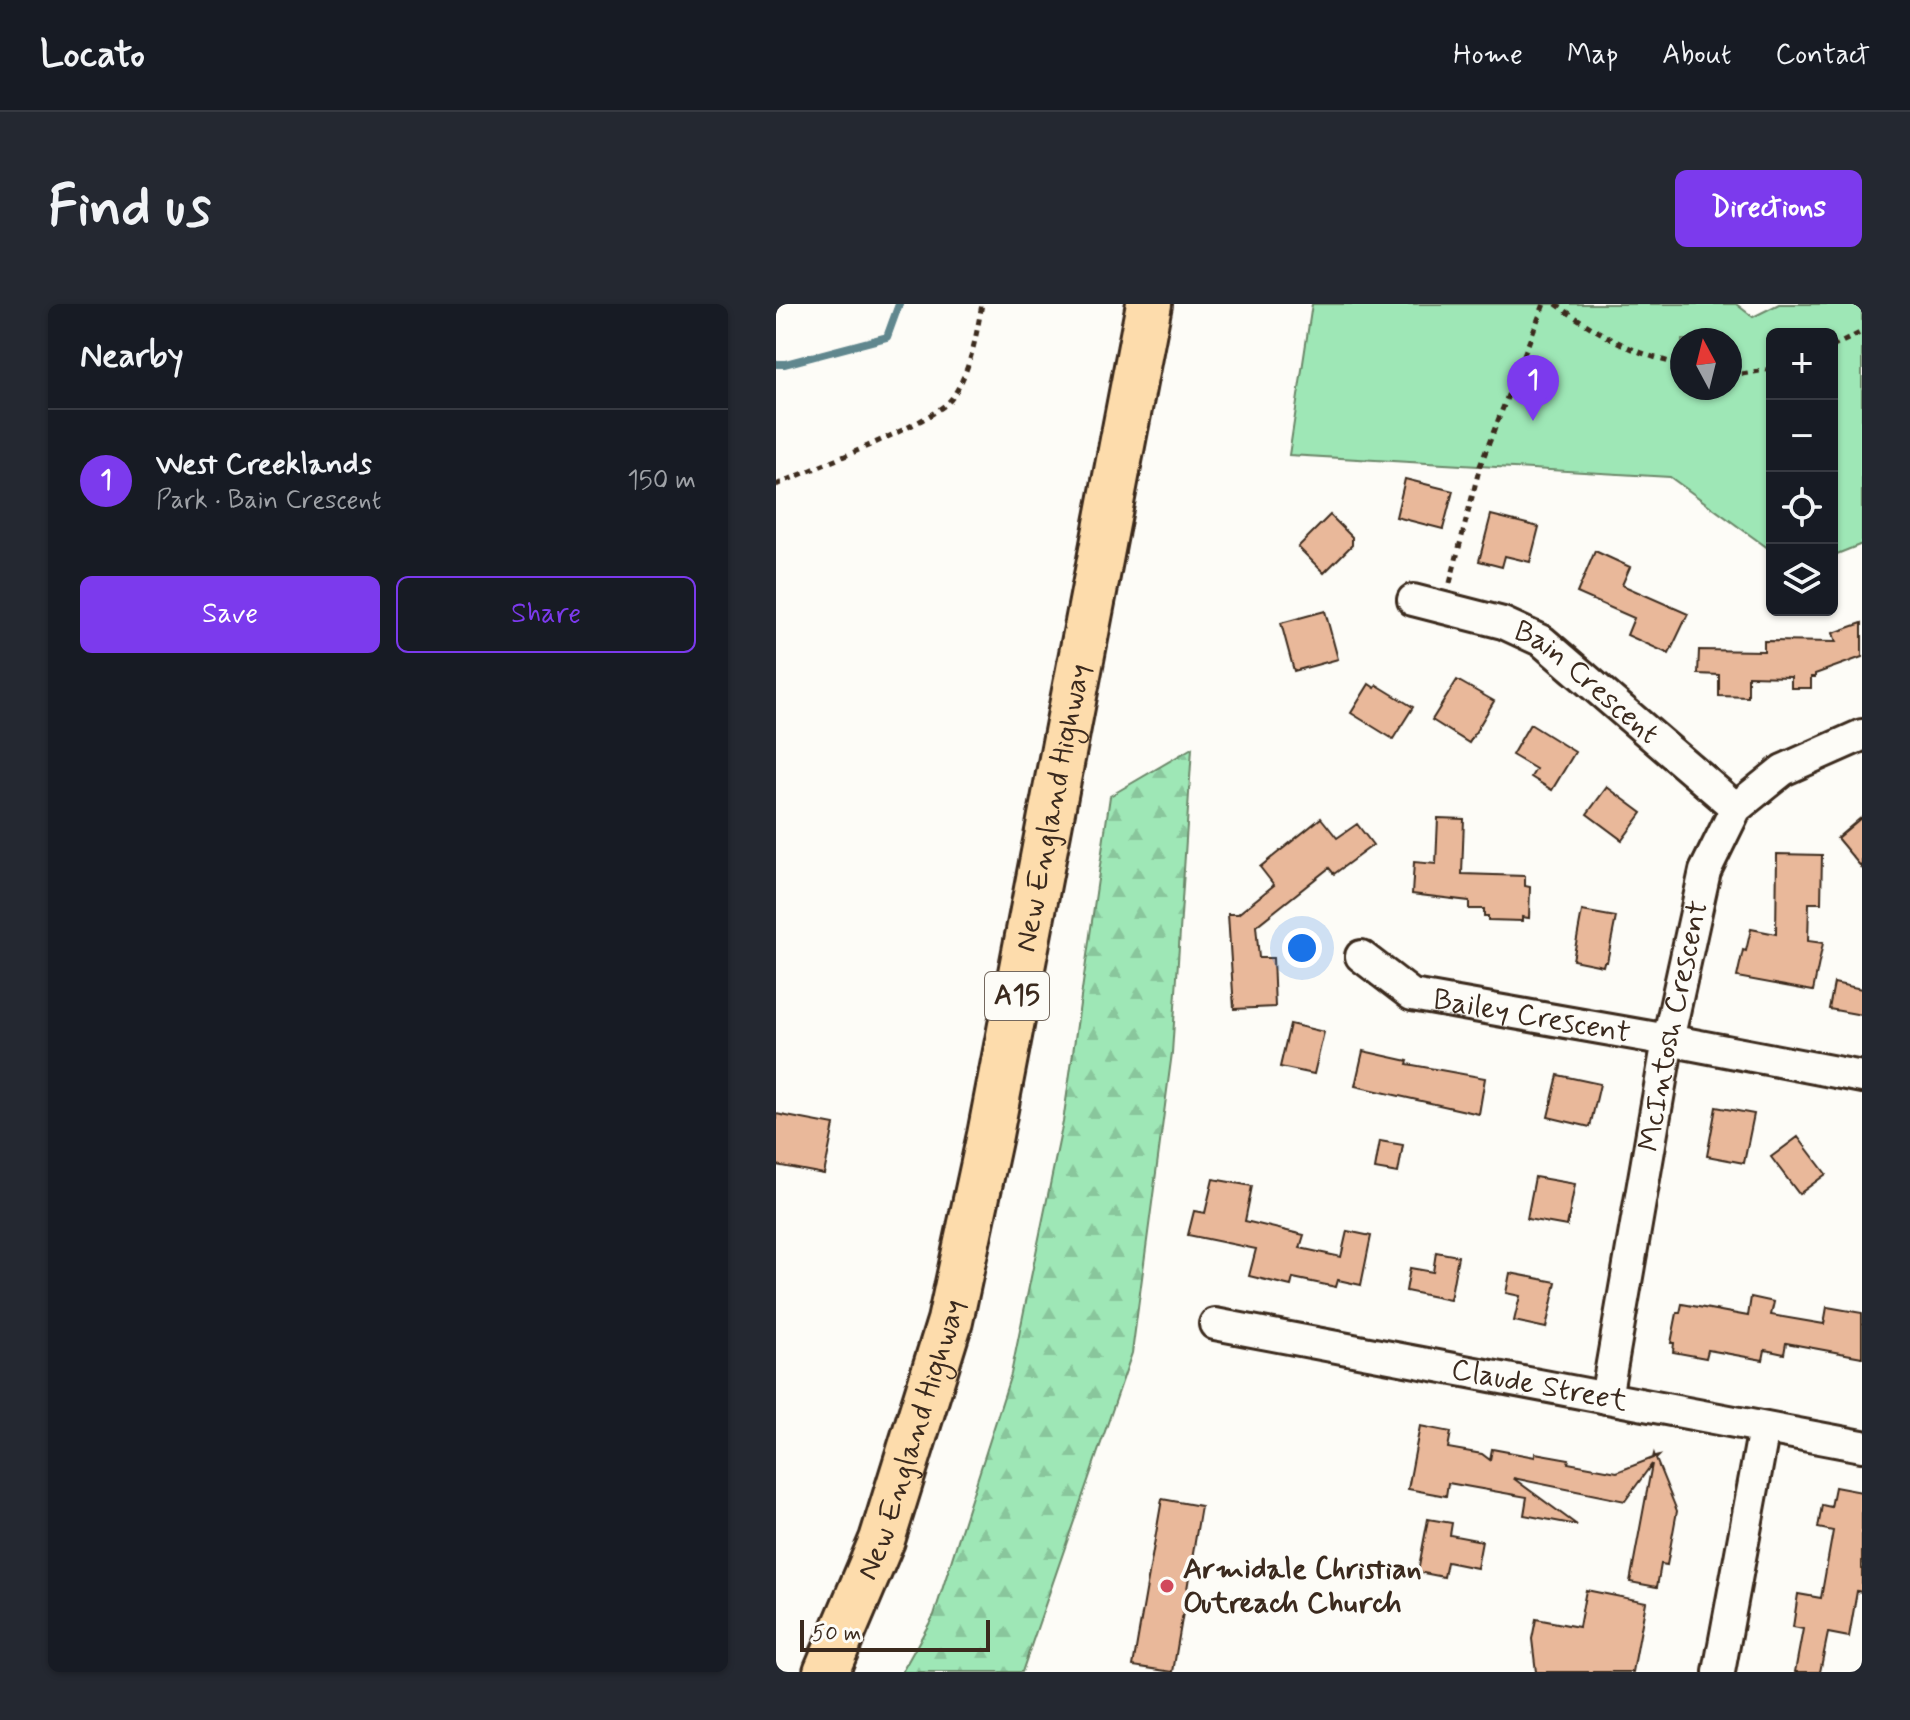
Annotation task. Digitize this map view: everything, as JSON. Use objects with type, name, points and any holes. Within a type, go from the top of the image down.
[{"type":"highway","name":"New England Highway","points":[[826,1672],[882,1540],[950,1321],[990,1135],[1149,304]]},
{"type":"street","name":"Bain Crescent","points":[[1413,600],[1503,623],[1542,641],[1736,808]]},
{"type":"street","name":"McIntosh Crescent","points":[[1606,1398],[1668,1040],[1705,871],[1736,808],[1783,770],[1862,735]]},
{"type":"street","name":"Bailey Crescent","points":[[1361,956],[1412,995],[1862,1077]]},
{"type":"street","name":"Claude Street","points":[[1215,1324],[1862,1446]]},
{"type":"street","points":[[1719,1672],[1764,1428]]},
{"type":"path","points":[[776,485],[926,419],[951,399],[971,360],[982,304]]},
{"type":"path","points":[[1449,589],[1480,466],[1544,304]]},
{"type":"path","points":[[1556,304],[1592,330],[1655,359],[1670,362]]},
{"type":"path","points":[[1838,344],[1862,332]]},
{"type":"path","points":[[1742,374],[1766,370]]},
{"type":"green space","points":[[1312,304],[1736,304],[1753,317],[1779,304],[1862,304],[1862,544],[1838,554],[1838,328],[1766,328],[1766,547],[1670,477],[1289,455]]},
{"type":"green space","points":[[1192,748],[1172,1053],[1132,1353],[1022,1672],[902,1672],[934,1615],[1011,1374],[1063,1122],[1110,796]]},
{"type":"building","points":[[1405,479],[1453,491],[1443,529],[1396,517]]},
{"type":"building","points":[[1330,515],[1352,537],[1352,545],[1324,573],[1298,547]]},
{"type":"building","points":[[1491,515],[1539,527],[1530,562],[1505,556],[1502,567],[1479,561]]},
{"type":"building","points":[[1595,551],[1630,567],[1622,585],[1688,614],[1669,654],[1627,635],[1634,618],[1577,593]]},
{"type":"building","points":[[1325,611],[1338,659],[1294,671],[1281,623]]},
{"type":"building","points":[[1862,623],[1862,657],[1815,674],[1811,677],[1811,688],[1791,688],[1791,677],[1748,676],[1748,697],[1719,696],[1719,675],[1698,674],[1699,650],[1764,651],[1764,641],[1836,642],[1833,633]]},
{"type":"building","points":[[1457,680],[1494,701],[1469,743],[1432,720]]},
{"type":"building","points":[[1369,684],[1375,688],[1377,685],[1413,707],[1393,739],[1351,713]]},
{"type":"building","points":[[1530,724],[1575,752],[1552,790],[1531,777],[1536,769],[1512,755]]},
{"type":"building","points":[[1607,787],[1642,813],[1622,840],[1587,814]]},
{"type":"building","points":[[1862,817],[1862,868],[1837,838]]},
{"type":"building","points":[[1321,818],[1337,838],[1357,824],[1373,845],[1334,874],[1329,868],[1256,926],[1259,958],[1273,958],[1275,1007],[1234,1009],[1228,914],[1238,914],[1274,885],[1260,867]]},
{"type":"building","points":[[1438,818],[1464,819],[1462,874],[1525,876],[1525,886],[1530,887],[1529,918],[1522,917],[1522,921],[1488,920],[1484,909],[1469,909],[1469,901],[1412,894],[1414,862],[1436,864]]},
{"type":"building","points":[[1777,854],[1822,855],[1821,903],[1809,903],[1808,941],[1823,943],[1813,991],[1737,977],[1751,929],[1776,934]]},
{"type":"building","points":[[1582,911],[1616,917],[1607,962],[1603,966],[1573,960]]},
{"type":"building","points":[[1834,983],[1862,989],[1862,1015],[1829,1009]]},
{"type":"building","points":[[1290,1024],[1324,1032],[1314,1074],[1280,1067]]},
{"type":"building","points":[[1363,1051],[1408,1061],[1407,1064],[1485,1078],[1479,1114],[1355,1086]]},
{"type":"building","points":[[1558,1075],[1600,1084],[1590,1127],[1548,1117]]},
{"type":"building","points":[[1716,1107],[1754,1114],[1744,1163],[1707,1156]]},
{"type":"building","points":[[776,1114],[834,1125],[824,1174],[776,1165]]},
{"type":"building","points":[[1798,1137],[1826,1174],[1799,1194],[1771,1157]]},
{"type":"building","points":[[1380,1141],[1403,1145],[1398,1173],[1375,1169]]},
{"type":"building","points":[[1535,1177],[1575,1184],[1567,1226],[1527,1219]]},
{"type":"building","points":[[1213,1179],[1252,1186],[1245,1221],[1304,1235],[1300,1248],[1341,1257],[1347,1231],[1371,1236],[1361,1285],[1338,1280],[1336,1287],[1293,1278],[1291,1286],[1249,1276],[1256,1249],[1188,1235],[1194,1211],[1205,1213]]},
{"type":"building","points":[[1436,1252],[1458,1256],[1450,1300],[1406,1291],[1410,1268],[1433,1272]]},
{"type":"building","points":[[1510,1273],[1556,1282],[1546,1328],[1514,1321],[1520,1296],[1506,1293]]},
{"type":"building","points":[[1751,1297],[1774,1302],[1771,1315],[1824,1324],[1827,1307],[1862,1313],[1862,1357],[1786,1343],[1784,1354],[1765,1350],[1763,1360],[1708,1350],[1706,1358],[1673,1352],[1674,1343],[1671,1343],[1682,1304],[1748,1316]]},
{"type":"building","points":[[1420,1426],[1451,1432],[1448,1448],[1482,1454],[1490,1460],[1492,1449],[1535,1457],[1535,1453],[1617,1472],[1653,1458],[1654,1454],[1655,1457],[1659,1456],[1656,1459],[1677,1511],[1667,1565],[1661,1564],[1657,1587],[1630,1582],[1652,1464],[1625,1501],[1513,1478],[1577,1525],[1524,1515],[1527,1497],[1448,1483],[1446,1496],[1408,1489]]},
{"type":"building","points":[[1835,1487],[1862,1492],[1862,1592],[1857,1591],[1849,1637],[1828,1633],[1820,1672],[1795,1672],[1803,1629],[1793,1627],[1798,1594],[1821,1598],[1833,1531],[1818,1528],[1822,1505],[1831,1507]]},
{"type":"building","name":"Armidale Christian Outreach Church","points":[[1162,1499],[1201,1506],[1173,1672],[1133,1666]]},
{"type":"building","points":[[1428,1519],[1452,1523],[1450,1535],[1482,1541],[1477,1568],[1447,1562],[1444,1577],[1418,1572]]},
{"type":"building","points":[[1586,1590],[1646,1602],[1633,1672],[1536,1672],[1532,1639],[1536,1619],[1579,1627]]},
{"type":"waterway","points":[[776,364],[887,337],[899,304]]},
{"type":"place","name":"West Creeklands","points":[[1533,421]]},
{"type":"place","name":"Armidale Christian Outreach Church","points":[[1167,1586]]}]
